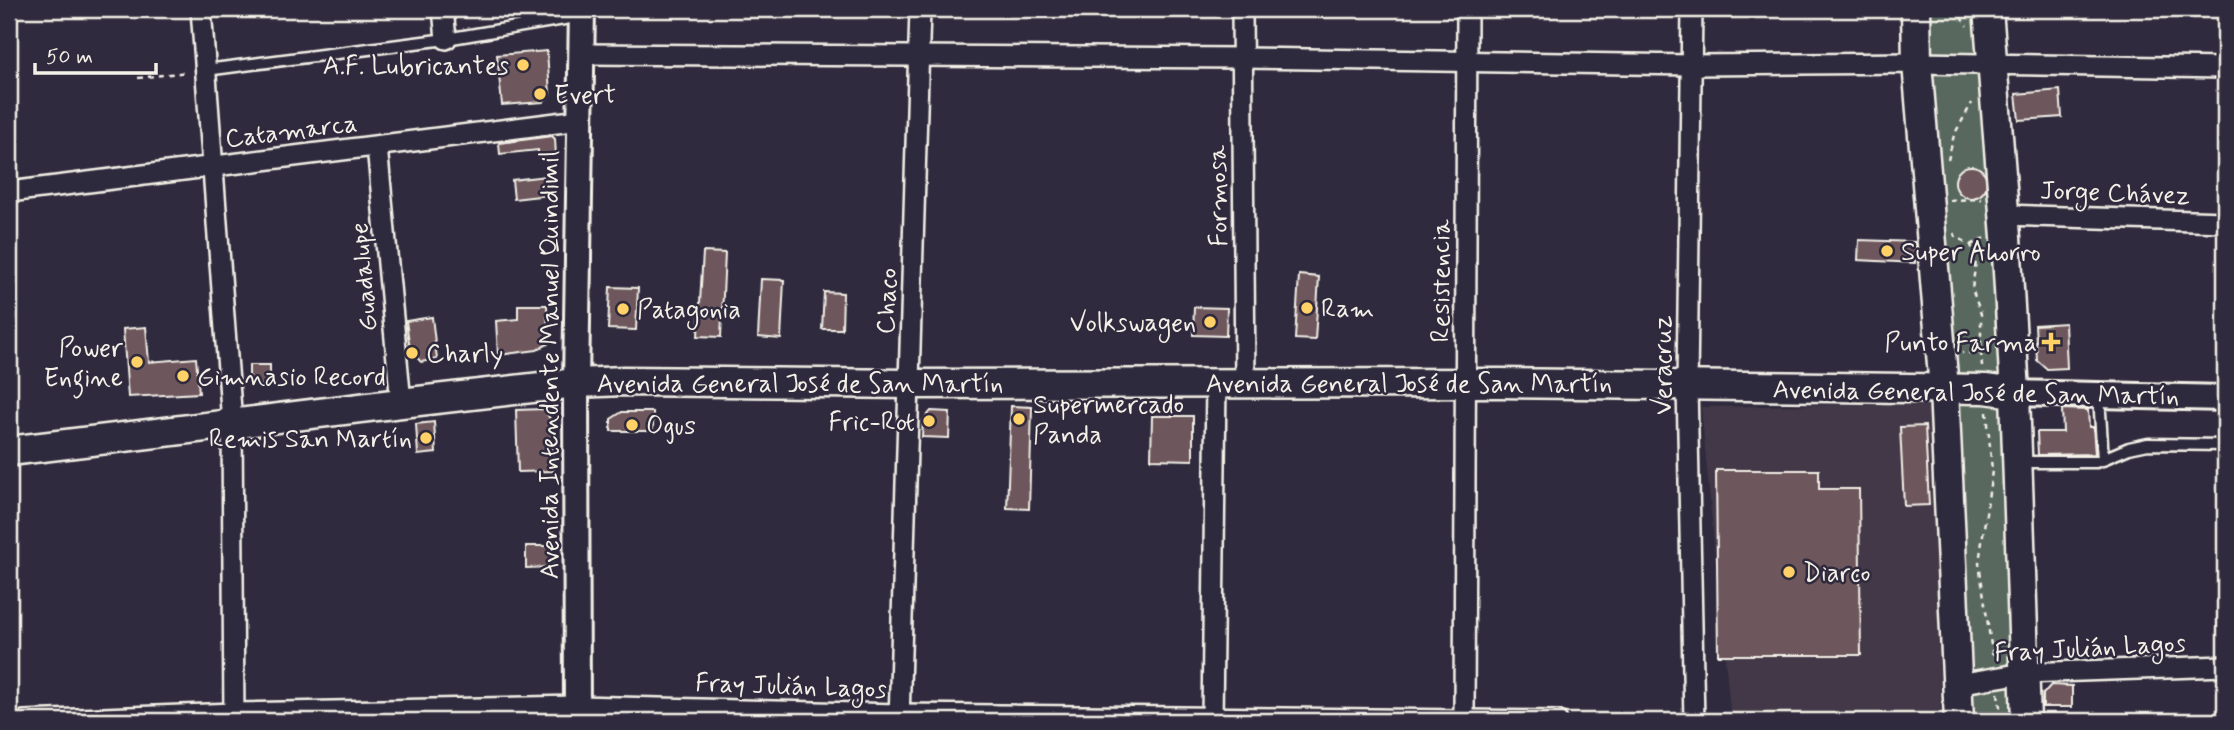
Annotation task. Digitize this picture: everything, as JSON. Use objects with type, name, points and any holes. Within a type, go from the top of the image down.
[{"type":"main road","points":[[1916,9],[1917,63],[1944,389],[1959,721]]},
{"type":"main road","points":[[1987,9],[1992,64],[1994,216],[2015,393],[2026,721]]},
{"type":"main road","name":"Avenida General José de San Martín","points":[[9,451],[401,402],[576,383],[638,381],[909,384],[1465,383],[1985,389],[2015,393]]},
{"type":"street","points":[[201,9],[232,423],[234,717]]},
{"type":"street","points":[[443,9],[446,39]]},
{"type":"street","name":"Chaco","points":[[899,718],[920,9]]},
{"type":"street","name":"Formosa","points":[[1242,9],[1245,382]]},
{"type":"street","name":"Resistencia","points":[[1464,720],[1467,9]]},
{"type":"street","name":"Veracruz","points":[[1692,9],[1687,385],[1694,721]]},
{"type":"street","name":"Avenida Intendente Manuel Quindimil","points":[[577,713],[576,383],[582,12]]},
{"type":"street","points":[[582,54],[1241,58],[1692,65],[1917,63],[2225,68]]},
{"type":"street","name":"Catamarca","points":[[9,192],[580,120]]},
{"type":"street","name":"Guadalupe","points":[[377,146],[401,402]]},
{"type":"street","name":"Jorge Chávez","points":[[1994,216],[2225,222]]},
{"type":"street","points":[[1212,719],[1216,382]]},
{"type":"street","name":"Avenida General José de San Martín","points":[[2015,393],[2225,398]]},
{"type":"street","name":"Fray Julián Lagos","points":[[1958,684],[2024,673],[2225,666]]},
{"type":"street","name":"Fray Julián Lagos","points":[[23,721],[577,713],[899,718],[1556,721]]},
{"type":"lane","points":[[206,70],[446,39],[582,12]]},
{"type":"lane","points":[[2099,395],[2103,460]]},
{"type":"lane","points":[[2017,462],[2081,463],[2103,460],[2129,448],[2148,444],[2225,444]]},
{"type":"path","points":[[1955,9],[1968,31]]},
{"type":"path","points":[[138,78],[206,70]]},
{"type":"path","points":[[1948,169],[1952,141],[1973,97]]},
{"type":"path","points":[[1950,200],[1994,216],[1971,245]]},
{"type":"path","points":[[1951,228],[1955,236],[1971,245],[1976,261],[1972,289],[1981,314],[1981,353],[1992,471],[1979,563],[2002,721]]},
{"type":"path","points":[[1941,353],[1981,353]]},
{"type":"shaded area","points":[[1932,403],[1941,721],[1731,721],[1701,407]]},
{"type":"green space","points":[[1916,9],[1988,9],[2026,721],[1959,721]]},
{"type":"building","points":[[547,51],[550,94],[543,102],[502,105],[497,55]]},
{"type":"building","points":[[2060,90],[2062,117],[2019,120],[2016,94]]},
{"type":"building","points":[[552,136],[555,139],[556,156],[538,157],[538,150],[500,154],[499,143]]},
{"type":"building","points":[[1971,166],[1982,171],[1987,182],[1982,193],[1971,198],[1960,193],[1955,182],[1960,171]]},
{"type":"building","points":[[546,176],[548,195],[514,199],[512,180]]},
{"type":"building","name":"Super Ahorro","points":[[1859,240],[1915,242],[1915,263],[1858,260]]},
{"type":"building","points":[[703,252],[725,253],[721,337],[698,336]]},
{"type":"building","name":"Ram","points":[[1299,275],[1319,277],[1315,340],[1295,339]]},
{"type":"building","points":[[761,279],[784,280],[781,339],[758,337]]},
{"type":"building","name":"Patagonia","points":[[610,287],[638,288],[636,330],[608,329]]},
{"type":"building","points":[[824,292],[843,293],[842,329],[822,329]]},
{"type":"building","points":[[518,305],[547,305],[548,344],[537,350],[498,355],[496,321],[518,319]]},
{"type":"building","name":"Volkswagen","points":[[1194,307],[1227,308],[1226,336],[1193,335]]},
{"type":"building","points":[[432,317],[437,359],[421,362],[410,350],[406,321]]},
{"type":"building","name":"Punto Farma","points":[[2065,323],[2067,368],[2047,369],[2037,360],[2035,325]]},
{"type":"building","points":[[146,327],[149,362],[196,358],[199,393],[128,397],[123,329]]},
{"type":"building","points":[[249,365],[270,365],[270,385],[257,385],[249,376]]},
{"type":"building","points":[[1011,406],[1032,407],[1029,509],[1007,508]]},
{"type":"building","points":[[544,409],[552,422],[554,471],[518,472],[516,410]]},
{"type":"building","points":[[2062,409],[2088,410],[2089,427],[2093,427],[2095,454],[2038,455],[2037,432],[2063,432]]},
{"type":"building","points":[[931,411],[950,412],[949,438],[922,437],[923,421]]},
{"type":"building","name":"Ogus","points":[[622,412],[653,412],[653,431],[611,431],[611,419]]},
{"type":"building","points":[[1152,416],[1193,416],[1193,460],[1151,459]]},
{"type":"building","name":"Remis San Martín","points":[[434,422],[436,453],[418,455],[416,424]]},
{"type":"building","points":[[1925,426],[1929,505],[1904,506],[1900,427]]},
{"type":"building","name":"Diarco","points":[[1716,470],[1819,470],[1819,489],[1859,489],[1861,655],[1718,655]]},
{"type":"building","points":[[526,546],[552,546],[553,567],[526,568]]},
{"type":"building","points":[[2051,685],[2072,686],[2072,707],[2043,707],[2043,694]]},
{"type":"place","name":"A.F. Lubricantes","points":[[523,65]]},
{"type":"place","name":"Evert","points":[[540,94]]},
{"type":"place","name":"Super Ahorro","points":[[1887,251]]},
{"type":"place","name":"Ram","points":[[1307,308]]},
{"type":"place","name":"Patagonia","points":[[623,309]]},
{"type":"place","name":"Volkswagen","points":[[1210,322]]},
{"type":"place","name":"Punto Farma","points":[[2051,342]]},
{"type":"place","name":"Charly","points":[[412,353]]},
{"type":"place","name":"Power Engine","points":[[137,362]]},
{"type":"place","name":"Gimnasio Record","points":[[183,376]]},
{"type":"place","name":"Supermercado Panda","points":[[1019,419]]},
{"type":"place","name":"Fric-Rot","points":[[929,421]]},
{"type":"place","name":"Ogus","points":[[632,425]]},
{"type":"place","name":"Remis San Martín","points":[[426,438]]},
{"type":"place","name":"Diarco","points":[[1789,572]]}]
